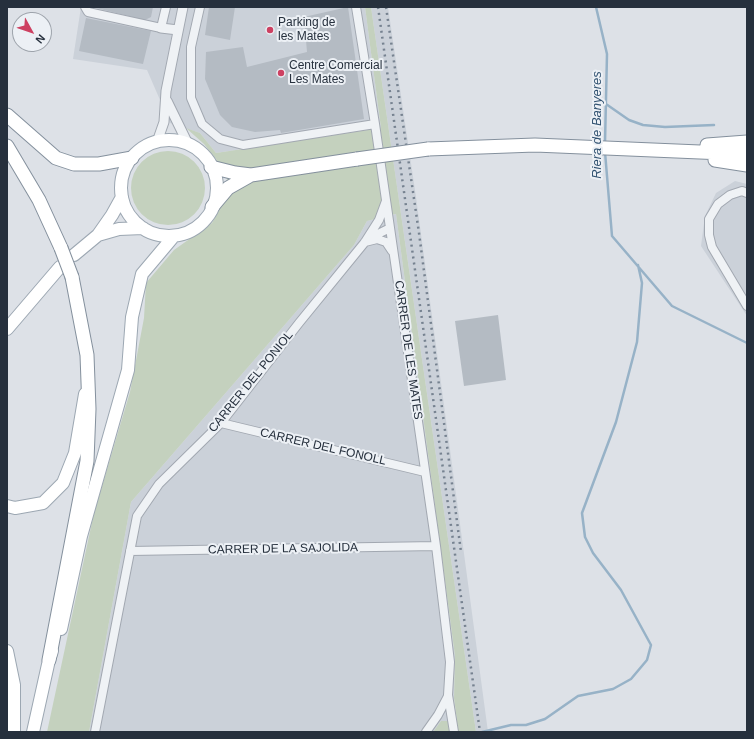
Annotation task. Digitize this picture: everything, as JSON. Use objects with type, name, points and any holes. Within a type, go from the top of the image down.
[{"type":"highway","points":[[7,115],[56,158],[74,164],[99,164],[132,158]]},
{"type":"highway","points":[[654,150],[747,142]]},
{"type":"highway","points":[[211,167],[251,175],[357,158],[428,150],[535,145],[747,154]]},
{"type":"highway","points":[[7,146],[39,200],[61,248],[72,277],[86,355],[88,379],[87,461],[49,660]]},
{"type":"highway","points":[[654,150],[747,165]]},
{"type":"highway","points":[[212,207],[228,188],[251,175]]},
{"type":"main road","points":[[169,140],[188,144],[202,154],[211,167],[216,187],[212,207],[200,224],[188,232],[174,236],[161,235],[143,228],[129,215],[122,197],[122,176],[132,158],[146,146],[169,140]]},
{"type":"main road","points":[[74,255],[98,235],[122,197]]},
{"type":"main road","points":[[98,235],[119,229],[143,228]]},
{"type":"main road","points":[[33,732],[49,660],[61,631],[81,536],[128,370],[132,317],[142,274],[174,236]]},
{"type":"main road","points":[[7,329],[60,267]]},
{"type":"main road","points":[[7,506],[15,508],[43,503],[64,483],[75,453],[88,379]]},
{"type":"main road","points":[[7,651],[14,684],[14,732]]},
{"type":"street","points":[[85,7],[88,12],[161,28],[178,30]]},
{"type":"street","points":[[161,28],[166,7]]},
{"type":"street","points":[[157,142],[164,122],[167,100],[166,91],[183,7]]},
{"type":"street","points":[[200,7],[191,47],[190,98],[202,124],[220,139],[243,145],[375,124]]},
{"type":"street","name":"CARRER DE LES MATES","points":[[356,7],[395,258],[436,546],[450,662],[448,695]]},
{"type":"street","points":[[167,100],[188,144]]},
{"type":"street","points":[[747,193],[742,191],[730,195],[718,204],[709,219],[709,235],[712,247],[747,306]]},
{"type":"street","name":"CARRER DEL PONIOL","points":[[95,732],[138,516],[159,484],[221,423],[299,323],[365,242],[379,220],[386,201]]},
{"type":"street","name":"CARRER DEL PONIOL","points":[[365,242],[390,228]]},
{"type":"street","points":[[365,242],[377,239],[386,242],[391,248],[395,258]]},
{"type":"street","name":"CARRER DEL FONOLL","points":[[221,423],[425,472]]},
{"type":"street","name":"CARRER DE LA SAJOLIDA","points":[[130,551],[436,546]]},
{"type":"street","points":[[426,732],[438,715],[448,695]]},
{"type":"street","points":[[448,695],[454,732]]},
{"type":"shaded area","points":[[81,7],[365,7],[381,128],[216,153],[200,133],[170,123],[147,70],[73,59]]},
{"type":"shaded area","points":[[371,7],[388,7],[416,197],[488,732],[476,732]]},
{"type":"shaded area","points":[[735,181],[747,184],[747,316],[701,246],[705,216],[716,193]]},
{"type":"shaded area","points":[[396,214],[455,656],[454,698],[457,722],[441,721],[433,732],[89,732],[131,502],[354,245],[367,221]]},
{"type":"green space","points":[[365,7],[371,7],[476,732],[433,732],[441,721],[457,721],[454,698],[455,656],[396,214],[367,221],[354,245],[131,502],[89,732],[47,732],[94,513],[130,392],[144,318],[146,283],[174,250],[212,223],[220,208],[227,179],[219,163],[204,144],[186,128],[200,133],[216,153],[381,128]]},
{"type":"green space","points":[[168,151],[182,154],[194,162],[202,174],[205,188],[202,202],[194,214],[182,222],[168,225],[154,222],[142,214],[134,202],[131,188],[134,174],[142,162],[154,154]]},
{"type":"building","points":[[92,7],[153,7],[151,17],[145,20]]},
{"type":"building","points":[[209,7],[235,7],[230,40],[205,35]]},
{"type":"building","name":"Centre Comercial Les Mates","points":[[348,7],[364,119],[281,133],[280,130],[255,132],[232,127],[220,115],[205,79],[206,52],[243,47],[247,67],[307,52],[304,17]]},
{"type":"building","points":[[86,18],[151,31],[143,64],[79,51]]},
{"type":"building","points":[[498,315],[506,380],[464,386],[455,321]]},
{"type":"waterway","name":"Riera de Banyeres","points":[[596,7],[607,54],[605,143]]},
{"type":"waterway","points":[[606,104],[629,120],[643,125],[665,127],[714,125]]},
{"type":"waterway","name":"Riera de Banyeres","points":[[605,152],[612,236],[672,306],[747,343]]},
{"type":"waterway","points":[[482,732],[511,725],[526,725],[545,719],[578,696],[613,689],[631,679],[647,660],[651,645],[621,590],[593,553],[585,537],[582,513],[616,422],[637,342],[642,283],[638,265]]},
{"type":"railway","points":[[378,7],[480,732]]},
{"type":"railway","points":[[386,7],[419,233],[461,552]]},
{"type":"place","name":"Parking de les Mates","points":[[270,30]]},
{"type":"place","name":"Centre Comercial Les Mates","points":[[281,73]]}]
